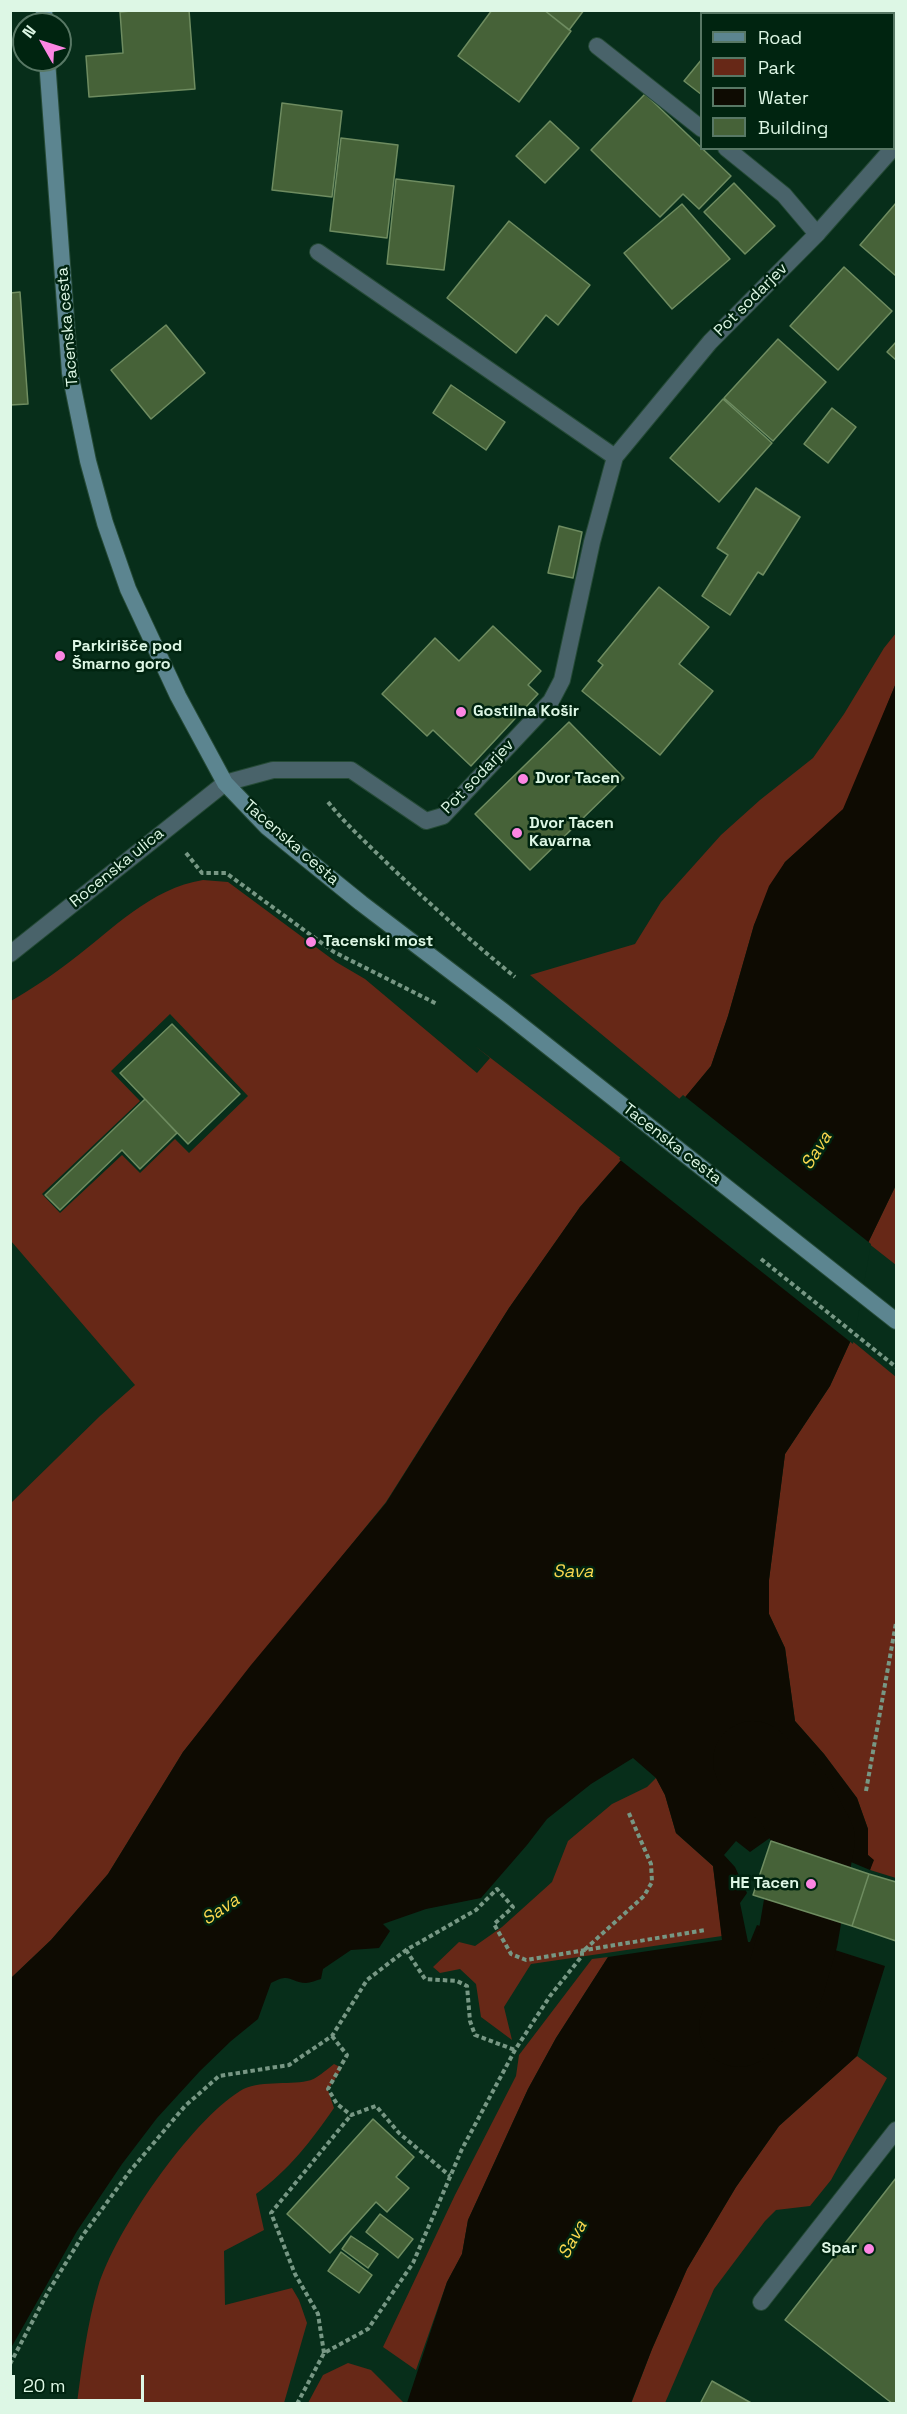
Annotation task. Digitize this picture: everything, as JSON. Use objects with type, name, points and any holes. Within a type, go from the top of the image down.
[{"type":"main road","name":"Tacenska cesta","points":[[48,72],[70,373],[88,461],[105,523],[128,589],[178,696],[225,783],[267,826],[361,903],[503,1011],[897,1321]]},
{"type":"street","points":[[597,46],[700,127]]},
{"type":"street","points":[[728,150],[784,195],[817,234]]},
{"type":"street","name":"Pot sodarjev","points":[[225,783],[273,770],[351,770],[426,821],[443,816],[551,701],[562,680],[592,542],[615,457],[710,342],[817,234],[891,150]]},
{"type":"street","points":[[318,252],[615,457]]},
{"type":"street","name":"Rocenska ulica","points":[[10,954],[225,783]]},
{"type":"street","points":[[761,2302],[897,2130]]},
{"type":"path","points":[[304,770],[341,819],[468,939],[524,983]]},
{"type":"path","points":[[165,829],[202,873],[225,873],[256,893],[334,952],[439,1005]]},
{"type":"path","points":[[866,1791],[897,1623]]},
{"type":"path","points":[[297,2403],[324,2353],[368,2329],[413,2263],[450,2176],[515,2050],[550,1996],[582,1956],[582,1952],[644,1896],[651,1882],[651,1864],[628,1811]]},
{"type":"path","points":[[10,2364],[48,2292],[83,2235],[130,2171],[185,2106],[219,2076],[289,2066],[332,2036],[367,1980],[405,1950],[477,1910],[497,1889],[513,1907],[494,1924],[511,1954],[526,1960],[705,1929]]},
{"type":"path","points":[[405,1950],[424,1979],[457,1981],[467,1986],[470,2021],[475,2035],[515,2050]]},
{"type":"path","points":[[332,2036],[347,2055],[328,2089],[337,2104],[351,2115]]},
{"type":"path","points":[[324,2353],[318,2314],[295,2274],[271,2213],[351,2115],[376,2106],[399,2133],[450,2176]]},
{"type":"green space","points":[[896,633],[896,683],[856,783],[843,810],[785,862],[754,925],[711,1066],[682,1101],[530,975],[635,944],[661,902],[721,835],[760,800],[813,758]]},
{"type":"green space","points":[[203,880],[228,882],[336,962],[365,979],[477,1073],[490,1058],[475,1046],[622,1159],[580,1207],[509,1308],[386,1502],[183,1752],[108,1874],[51,1940],[11,1978],[11,1503],[135,1385],[11,1241],[11,1001],[65,966],[149,901],[184,885]],"holes":[[[170,1014],[248,1096],[189,1153],[175,1139],[140,1173],[122,1155],[60,1213],[42,1194],[140,1101],[111,1071]]]},
{"type":"green space","points":[[896,1185],[896,1265],[868,1243]]},
{"type":"green space","points":[[851,1340],[896,1377],[896,1878],[870,1870],[873,1860],[868,1855],[868,1829],[857,1798],[824,1754],[795,1721],[785,1648],[769,1614],[769,1580],[785,1454],[830,1386]]},
{"type":"green space","points":[[656,1778],[665,1795],[676,1833],[713,1866],[722,1936],[531,1964],[504,2007],[512,2040],[481,2017],[476,1984],[460,1969],[440,1973],[433,1967],[459,1942],[475,1946],[502,1927],[552,1882],[568,1841],[612,1804],[647,1787]]},
{"type":"green space","points":[[608,1957],[556,2038],[528,2089],[468,2220],[462,2254],[447,2282],[416,2370],[383,2347],[455,2195],[516,2076],[519,2055],[592,1959]]},
{"type":"green space","points":[[857,2056],[887,2078],[831,2180],[810,2206],[776,2210],[765,2221],[714,2289],[665,2403],[631,2404],[687,2269],[736,2187],[779,2126]]},
{"type":"green space","points":[[334,2064],[342,2068],[328,2090],[334,2108],[299,2154],[256,2194],[264,2230],[224,2251],[225,2305],[292,2288],[299,2300],[307,2323],[284,2403],[77,2403],[91,2316],[98,2287],[107,2264],[137,2209],[178,2152],[220,2106],[240,2091],[255,2085],[310,2080]]},
{"type":"green space","points":[[348,2363],[371,2370],[404,2403],[308,2403],[323,2375]]},
{"type":"water","name":"Sava","points":[[896,683],[896,1185],[868,1243],[851,1340],[830,1386],[785,1454],[769,1580],[769,1614],[785,1648],[795,1721],[824,1754],[857,1798],[868,1829],[868,1855],[874,1860],[870,1870],[791,1837],[767,1813],[763,1818],[774,1835],[750,1852],[736,1841],[724,1855],[735,1867],[747,1893],[740,1903],[748,1942],[757,1925],[885,1966],[857,2056],[779,2126],[736,2187],[687,2269],[631,2403],[407,2403],[447,2282],[462,2254],[468,2220],[528,2089],[556,2038],[608,1957],[722,1940],[713,1866],[676,1833],[665,1795],[656,1778],[633,1758],[591,1784],[547,1819],[481,1898],[426,1909],[383,1924],[390,1931],[379,1948],[351,1950],[323,1969],[321,1979],[306,1983],[283,1978],[271,1983],[258,2019],[200,2071],[157,2118],[122,2164],[77,2231],[11,2348],[11,1978],[51,1940],[108,1874],[183,1752],[251,1665],[386,1503],[509,1308],[580,1207],[622,1159],[682,1101],[711,1066],[754,925],[769,886],[785,862],[843,809]]},
{"type":"pier","points":[[683,1095],[871,1244],[853,1344],[619,1159]]},
{"type":"building","points":[[189,10],[195,89],[89,97],[86,56],[123,53],[120,12]]},
{"type":"building","points":[[492,10],[544,10],[571,31],[519,102],[458,56]]},
{"type":"building","points":[[544,10],[584,10],[569,30]]},
{"type":"building","points":[[705,10],[808,10],[810,12],[706,12]]},
{"type":"building","points":[[700,61],[700,93],[684,81]]},
{"type":"building","points":[[645,94],[700,146],[700,150],[704,150],[731,176],[699,209],[683,194],[660,217],[591,150]]},
{"type":"building","points":[[282,103],[342,111],[332,197],[272,190]]},
{"type":"building","points":[[550,121],[579,148],[545,183],[516,156]]},
{"type":"building","points":[[341,138],[398,145],[387,238],[330,231]]},
{"type":"building","points":[[396,179],[454,186],[444,270],[387,264]]},
{"type":"building","points":[[734,183],[775,226],[745,254],[704,212]]},
{"type":"building","points":[[896,203],[896,276],[860,245]]},
{"type":"building","points":[[682,204],[730,259],[672,309],[624,253]]},
{"type":"building","points":[[509,221],[590,285],[558,325],[546,315],[516,353],[447,298]]},
{"type":"building","points":[[844,267],[892,311],[838,370],[790,326]]},
{"type":"building","points":[[20,292],[28,404],[10,405],[10,293]]},
{"type":"building","points":[[166,325],[205,373],[151,419],[111,370]]},
{"type":"building","points":[[778,339],[826,382],[773,441],[724,398]]},
{"type":"building","points":[[896,342],[896,360],[887,352]]},
{"type":"building","points":[[451,385],[505,422],[486,450],[433,413]]},
{"type":"building","points":[[723,399],[772,443],[719,502],[670,458]]},
{"type":"building","points":[[832,408],[856,427],[828,463],[804,444]]},
{"type":"building","points":[[756,488],[800,517],[763,575],[758,572],[730,615],[702,596],[728,555],[717,548]]},
{"type":"building","points":[[559,526],[582,532],[573,578],[548,573]]},
{"type":"building","points":[[659,587],[709,627],[679,664],[713,691],[660,755],[582,691],[603,665],[598,661]]},
{"type":"building","name":"Gostilna Košir","points":[[493,626],[541,671],[528,685],[538,694],[471,766],[433,730],[427,736],[382,694],[435,638],[459,661]]},
{"type":"building","points":[[569,722],[624,778],[530,870],[475,814]]},
{"type":"building","points":[[172,1024],[240,1094],[188,1144],[120,1073]]},
{"type":"building","points":[[145,1099],[177,1133],[140,1169],[122,1150],[60,1210],[45,1195]]},
{"type":"building","name":"HE Tacen","points":[[771,1841],[869,1874],[852,1926],[753,1895]]},
{"type":"building","points":[[869,1874],[896,1882],[896,1941],[852,1926]]},
{"type":"building","points":[[373,2119],[414,2157],[396,2177],[409,2188],[387,2212],[376,2202],[330,2253],[287,2214]]},
{"type":"building","name":"Spar","points":[[896,2178],[896,2404],[893,2404],[785,2320]]},
{"type":"building","points":[[380,2214],[413,2239],[398,2258],[366,2232]]},
{"type":"building","points":[[351,2236],[378,2254],[368,2268],[342,2249]]},
{"type":"building","points":[[341,2252],[372,2275],[359,2293],[328,2271]]},
{"type":"building","points":[[712,2381],[753,2404],[700,2404]]},
{"type":"waterway","name":"Sava","points":[[739,2027],[785,1983],[798,1938],[815,1839],[794,1799],[753,1761]]},
{"type":"place","name":"Parkirišče pod Šmarno goro","points":[[60,656]]},
{"type":"place","name":"Gostilna Košir","points":[[461,712]]},
{"type":"place","name":"Dvor Tacen","points":[[523,779]]},
{"type":"place","name":"Dvor Tacen Kavarna","points":[[517,833]]},
{"type":"place","name":"Tacenski most","points":[[311,942]]},
{"type":"place","name":"HE Tacen","points":[[811,1884]]},
{"type":"place","name":"Spar","points":[[869,2249]]}]
